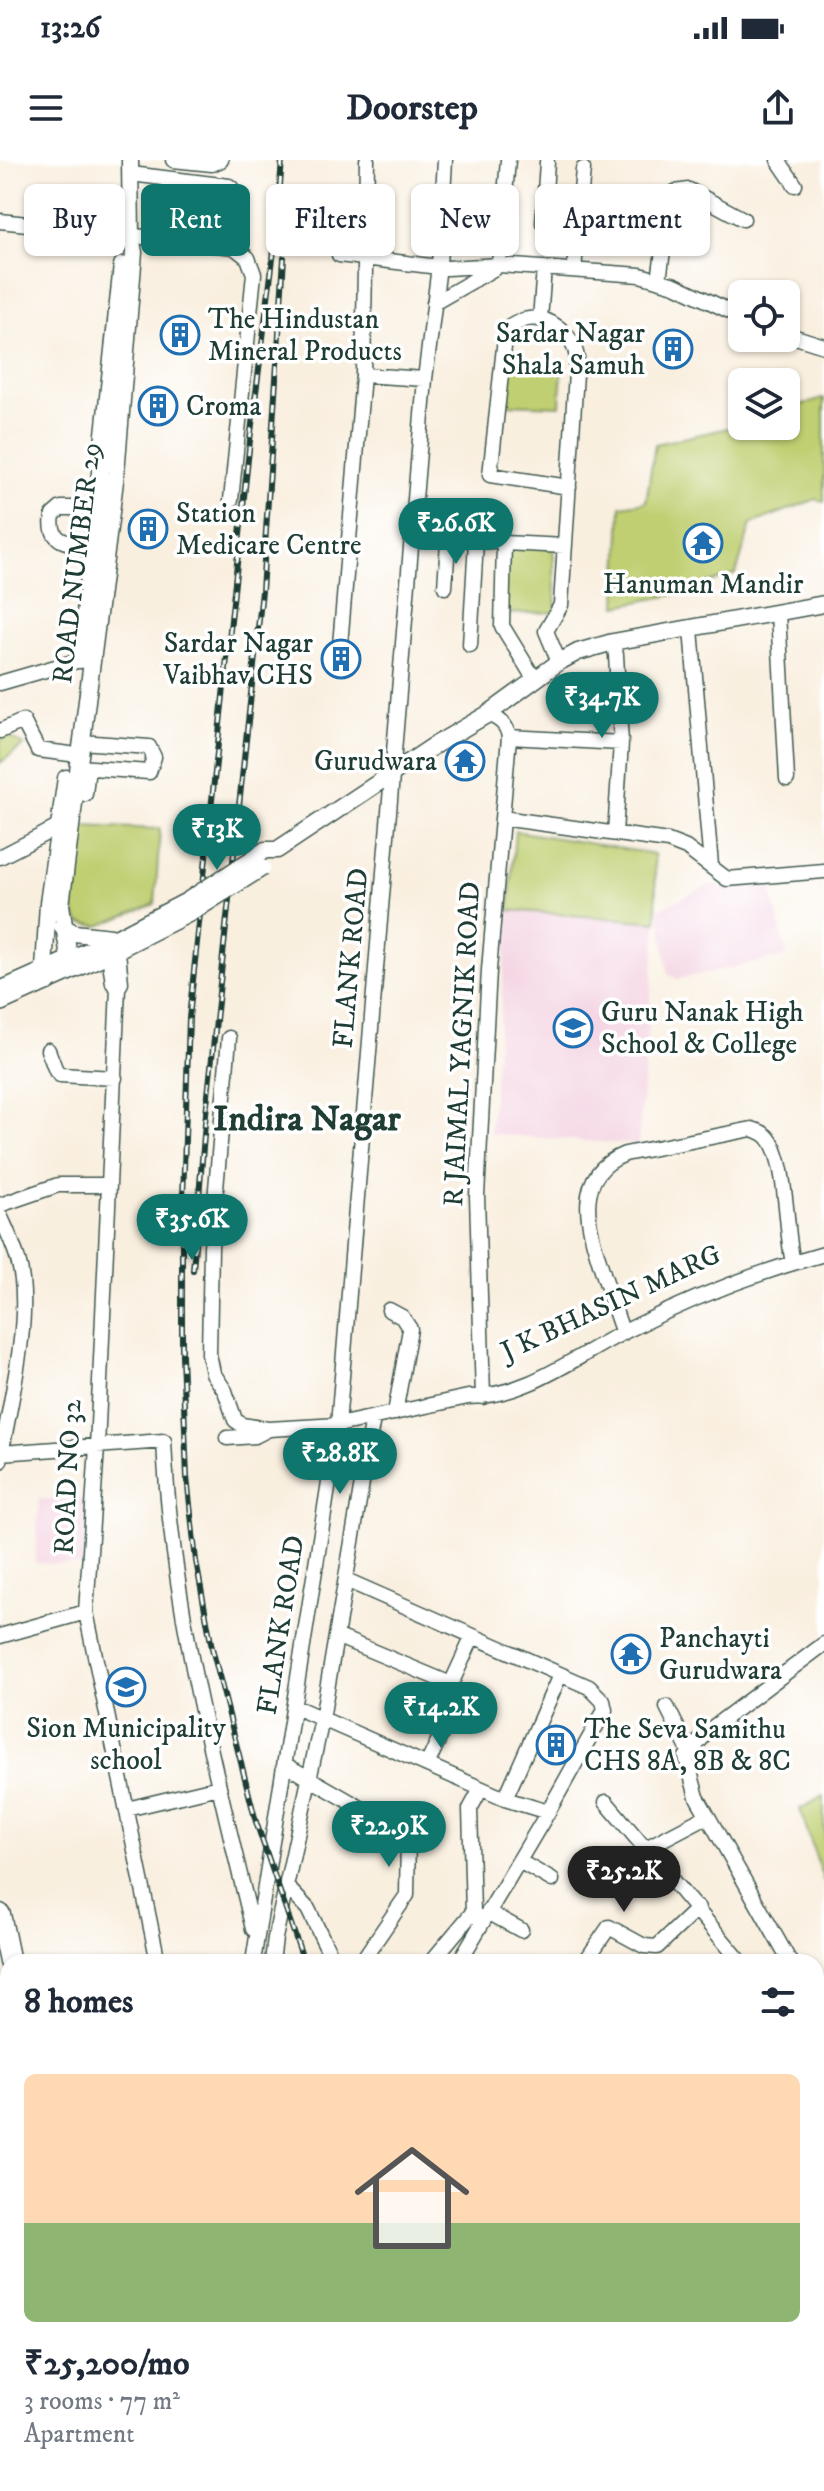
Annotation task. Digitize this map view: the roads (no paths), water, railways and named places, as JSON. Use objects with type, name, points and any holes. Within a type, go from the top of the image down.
[{"type":"highway","points":[[0,1914],[8,1954]]},
{"type":"main road","name":"ROAD NUMBER 29","points":[[69,965],[61,905],[64,827],[78,763],[85,661],[99,545],[116,473],[134,252],[130,167]]},
{"type":"main road","points":[[99,545],[96,508],[124,251],[131,237]]},
{"type":"main road","points":[[0,1003],[46,976],[191,906],[258,862],[265,850],[277,850],[578,652],[613,642],[824,604]]},
{"type":"main road","points":[[46,976],[48,903],[64,827]]},
{"type":"main road","points":[[62,926],[113,946]]},
{"type":"main road","points":[[0,990],[46,976]]},
{"type":"street","points":[[173,160],[212,164],[221,160]]},
{"type":"street","points":[[340,645],[363,375],[367,160]]},
{"type":"street","name":"FLANK ROAD","points":[[254,1954],[338,1425],[425,379],[434,303],[443,267],[445,160]]},
{"type":"street","points":[[499,265],[508,160]]},
{"type":"street","points":[[778,160],[795,185]]},
{"type":"street","points":[[546,184],[547,162]]},
{"type":"street","points":[[130,167],[168,179],[232,187],[236,194],[232,224],[223,229],[174,224],[167,214],[168,179]]},
{"type":"street","points":[[582,184],[583,169]]},
{"type":"street","points":[[659,280],[670,200],[675,192],[689,190],[743,219]]},
{"type":"street","points":[[0,221],[234,247],[248,258],[254,274],[231,500]]},
{"type":"street","points":[[352,256],[443,267],[499,265],[640,275],[659,280],[728,311]]},
{"type":"street","points":[[574,270],[575,256]]},
{"type":"street","points":[[434,303],[499,265]]},
{"type":"street","points":[[443,267],[461,287]]},
{"type":"street","points":[[540,319],[544,268]]},
{"type":"street","points":[[559,662],[546,631],[561,605],[569,487],[577,358],[576,348],[565,332],[540,319],[523,320],[506,329],[490,475],[569,487]]},
{"type":"street","points":[[800,338],[824,346]]},
{"type":"street","points":[[363,375],[425,379]]},
{"type":"street","points":[[96,508],[61,508],[56,511],[52,521],[52,531],[62,540],[99,545]]},
{"type":"street","points":[[445,587],[449,527],[455,519],[464,516],[472,518],[477,523],[470,645]]},
{"type":"street","points":[[413,527],[449,527]]},
{"type":"street","points":[[476,541],[499,541]]},
{"type":"street","points":[[535,680],[502,626],[504,543],[565,546]]},
{"type":"street","points":[[778,613],[787,779]]},
{"type":"street","points":[[691,629],[711,866]]},
{"type":"street","points":[[613,642],[621,743],[615,833]]},
{"type":"street","points":[[0,683],[85,661]]},
{"type":"street","points":[[488,714],[499,720],[508,730],[509,737],[621,743]]},
{"type":"street","points":[[0,731],[23,721],[38,750],[78,763],[153,780]]},
{"type":"street","name":"R JAIMAL YAGNIK ROAD","points":[[478,1394],[477,1196],[489,970],[509,737]]},
{"type":"street","points":[[78,763],[85,794]]},
{"type":"street","points":[[502,818],[668,841],[686,848],[727,879],[824,871]]},
{"type":"street","points":[[0,857],[64,827]]},
{"type":"street","name":"ROAD NO 32","points":[[113,946],[121,983],[118,988],[97,1447],[86,1612],[156,1954]]},
{"type":"street","points":[[229,1038],[211,1247],[209,1354],[213,1373],[225,1391],[235,1420],[242,1425],[269,1429]]},
{"type":"street","points":[[48,1050],[60,1075],[115,1076]]},
{"type":"street","points":[[78,1074],[115,1076]]},
{"type":"street","points":[[622,1329],[593,1240],[587,1207],[592,1182],[600,1167],[625,1154],[752,1129],[765,1134],[776,1150],[780,1167],[792,1258]]},
{"type":"street","points":[[0,1205],[58,1185],[109,1185]]},
{"type":"street","points":[[0,1215],[19,1261],[24,1297],[22,1328],[1,1457],[164,1441],[178,1589],[219,1787],[255,1937]]},
{"type":"street","name":"J K BHASIN MARG","points":[[269,1429],[338,1425],[373,1418],[478,1394],[542,1374],[622,1329],[824,1245]]},
{"type":"street","name":"J K BHASIN MARG","points":[[792,1258],[824,1254]]},
{"type":"street","points":[[389,1310],[402,1317],[410,1329],[395,1413]]},
{"type":"street","points":[[273,1954],[322,1719],[373,1418]]},
{"type":"street","points":[[227,1438],[255,1436],[269,1429]]},
{"type":"street","points":[[346,1580],[589,1687],[603,1701],[605,1710],[519,1861],[481,1915],[463,1954]]},
{"type":"street","points":[[0,1636],[86,1612]]},
{"type":"street","points":[[336,1636],[451,1684],[473,1636]]},
{"type":"street","points":[[785,1954],[697,1797],[686,1757],[708,1731],[823,1648]]},
{"type":"street","points":[[505,1799],[560,1675]]},
{"type":"street","points":[[295,1707],[505,1799],[548,1812]]},
{"type":"street","points":[[667,1707],[690,1753]]},
{"type":"street","points":[[427,1765],[444,1728]]},
{"type":"street","points":[[286,1765],[408,1835],[407,1895],[367,1954]]},
{"type":"street","points":[[127,1809],[219,1787]]},
{"type":"street","points":[[481,1789],[470,1809],[481,1915]]},
{"type":"street","points":[[606,1802],[735,1954]]},
{"type":"street","points":[[646,1848],[707,1816]]},
{"type":"street","points":[[519,1861],[552,1880]]},
{"type":"street","points":[[286,1886],[308,1909],[330,1954]]},
{"type":"street","points":[[590,1954],[609,1927],[644,1946],[657,1947],[698,1908]]},
{"type":"street","points":[[481,1915],[521,1930]]},
{"type":"street","points":[[440,1954],[481,1915]]},
{"type":"railway","points":[[282,160],[189,1018],[182,1228],[182,1356],[187,1477],[196,1561],[212,1648],[256,1822],[301,1954]]},
{"type":"railway","points":[[193,1270],[205,1123],[262,591],[284,258]]},
{"type":"place","name":"The Hindustan Mineral Products","points":[[180,335]]},
{"type":"place","name":"Sardar Nagar Shala Samuh","points":[[673,349]]},
{"type":"place","name":"Croma","points":[[158,406]]},
{"type":"place","name":"Station Medicare Centre","points":[[148,529]]},
{"type":"place","name":"Hanuman Mandir","points":[[703,543]]},
{"type":"place","name":"Sardar Nagar Vaibhav CHS","points":[[341,659]]},
{"type":"place","name":"Gurudwara","points":[[465,761]]},
{"type":"place","name":"Guru Nanak High School & College","points":[[573,1028]]},
{"type":"place","name":"Panchayti Gurudwara","points":[[631,1654]]},
{"type":"place","name":"Sion Municipality school","points":[[126,1687]]},
{"type":"place","name":"The Seva Samithu CHS 8A, 8B & 8C","points":[[556,1745]]},
{"type":"district","name":"Indira Nagar","points":[[307,1119]]}]
